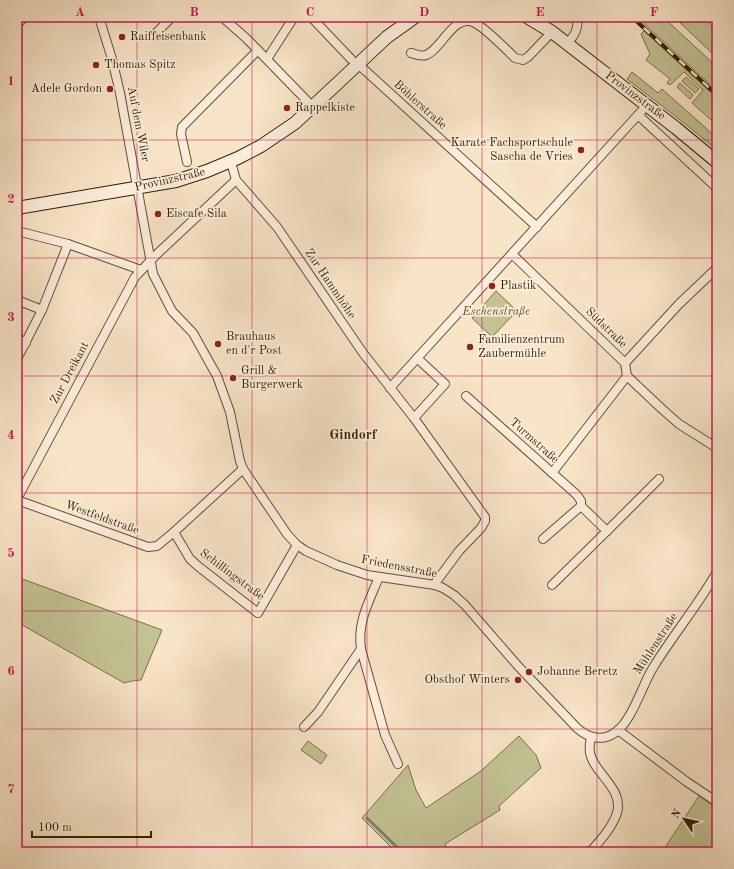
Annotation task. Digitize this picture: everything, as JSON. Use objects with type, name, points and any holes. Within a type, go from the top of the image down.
[{"type":"street","points":[[17,24],[25,17]]},
{"type":"street","name":"Auf dem Wiler","points":[[99,17],[112,59],[138,188],[150,261]]},
{"type":"street","points":[[152,37],[172,17]]},
{"type":"street","points":[[222,17],[258,50],[313,107]]},
{"type":"street","points":[[267,59],[294,17]]},
{"type":"street","name":"Böhlerstraße","points":[[311,17],[354,62],[537,226]]},
{"type":"street","name":"Provinzstraße","points":[[17,208],[138,188],[182,179],[231,162],[276,136],[313,107],[354,62],[415,17]]},
{"type":"street","name":"Provinzstraße","points":[[527,17],[552,32],[647,105],[717,162]]},
{"type":"street","points":[[567,44],[577,28],[578,23],[576,17]]},
{"type":"street","points":[[411,53],[420,56],[428,54],[456,25],[469,21],[479,25],[515,58],[523,60],[528,57],[552,32]]},
{"type":"street","points":[[187,162],[181,134],[182,127],[258,50]]},
{"type":"street","points":[[390,388],[647,105]]},
{"type":"street","name":"Provinzstraße","points":[[638,115],[717,188]]},
{"type":"street","name":"Zur Hammhöhe","points":[[231,162],[236,180],[277,227],[363,353],[414,418],[485,519],[482,528],[455,555],[435,585]]},
{"type":"street","name":"Zur Dreikant","points":[[17,500],[133,280],[150,261],[236,180]]},
{"type":"street","points":[[17,231],[68,244],[141,270]]},
{"type":"street","points":[[17,359],[42,310],[68,244]]},
{"type":"street","name":"Südstraße","points":[[512,254],[625,363],[627,376]]},
{"type":"street","name":"Friedensstraße","points":[[150,261],[157,284],[172,311],[193,333],[219,381],[230,412],[243,469],[283,529],[297,545],[306,551],[357,572],[379,578],[435,585],[443,588],[458,598],[504,651],[573,724],[581,732],[592,737]]},
{"type":"street","points":[[625,363],[679,304],[717,268]]},
{"type":"street","points":[[17,300],[42,310]]},
{"type":"street","points":[[17,338],[26,342]]},
{"type":"street","points":[[414,418],[445,384],[417,358]]},
{"type":"street","points":[[552,473],[627,376],[673,420],[717,448]]},
{"type":"street","name":"Turmstraße","points":[[466,396],[579,497],[581,506],[607,531]]},
{"type":"street","points":[[174,532],[243,469]]},
{"type":"street","points":[[552,585],[659,479]]},
{"type":"street","name":"Westfeldstraße","points":[[17,500],[145,547],[150,548],[157,546],[174,532]]},
{"type":"street","points":[[543,539],[581,506]]},
{"type":"street","name":"Schillingstraße","points":[[174,532],[194,563],[258,613],[297,545]]},
{"type":"street","name":"Mühlenstraße","points":[[618,730],[627,718],[654,665],[700,600],[717,572]]},
{"type":"street","points":[[379,578],[361,621],[361,649],[385,735],[398,764]]},
{"type":"street","points":[[304,727],[318,712],[361,649]]},
{"type":"street","points":[[590,852],[612,822],[618,806],[613,789],[591,755],[589,748],[592,737],[606,737],[618,730],[687,782],[717,802]]},
{"type":"green space","points":[[637,17],[663,17],[717,67],[717,91]]},
{"type":"green space","points":[[674,17],[703,17],[717,30],[717,58]]},
{"type":"green space","points":[[644,31],[717,98],[717,125],[692,103],[703,90],[684,72],[670,85],[667,83],[670,79],[646,60],[650,54],[641,34]]},
{"type":"green space","points":[[632,72],[658,93],[662,89],[717,138],[717,150],[627,79]]},
{"type":"green space","points":[[686,77],[699,89],[695,93],[682,81]]},
{"type":"green space","points":[[680,83],[693,95],[690,99],[677,87]]},
{"type":"green space","name":"Eschenstraße","points":[[496,291],[517,311],[492,337],[472,318]]},
{"type":"green space","points":[[17,577],[162,630],[141,680],[124,683],[17,622]]},
{"type":"green space","points":[[519,736],[536,755],[541,768],[499,806],[500,810],[445,844],[449,852],[396,852],[362,818],[408,765],[416,790],[426,808],[481,771]]},
{"type":"green space","points":[[308,741],[327,755],[321,764],[301,750]]},
{"type":"green space","points":[[699,796],[717,808],[717,852],[662,852]]},
{"type":"waterway","points":[[367,818],[402,852]]},
{"type":"railway","points":[[632,17],[717,95]]},
{"type":"place","name":"Raiffeisenbank","points":[[122,37]]},
{"type":"place","name":"Thomas Spitz","points":[[96,65]]},
{"type":"place","name":"Adele Gordon","points":[[110,89]]},
{"type":"place","name":"Rappelkiste","points":[[287,108]]},
{"type":"place","name":"Karate Fachsportschule Sascha de Vries","points":[[581,150]]},
{"type":"place","name":"Eiscafe Sila","points":[[158,214]]},
{"type":"place","name":"Plastik","points":[[492,286]]},
{"type":"place","name":"Brauhaus en d'r Post","points":[[218,344]]},
{"type":"place","name":"Familienzentrum Zaubermühle","points":[[470,347]]},
{"type":"place","name":"Grill & Burgerwerk","points":[[233,378]]},
{"type":"place","name":"Johanne Beretz","points":[[529,672]]},
{"type":"place","name":"Obsthof Winters","points":[[518,680]]},
{"type":"district","name":"Gindorf","points":[[353,435]]}]
